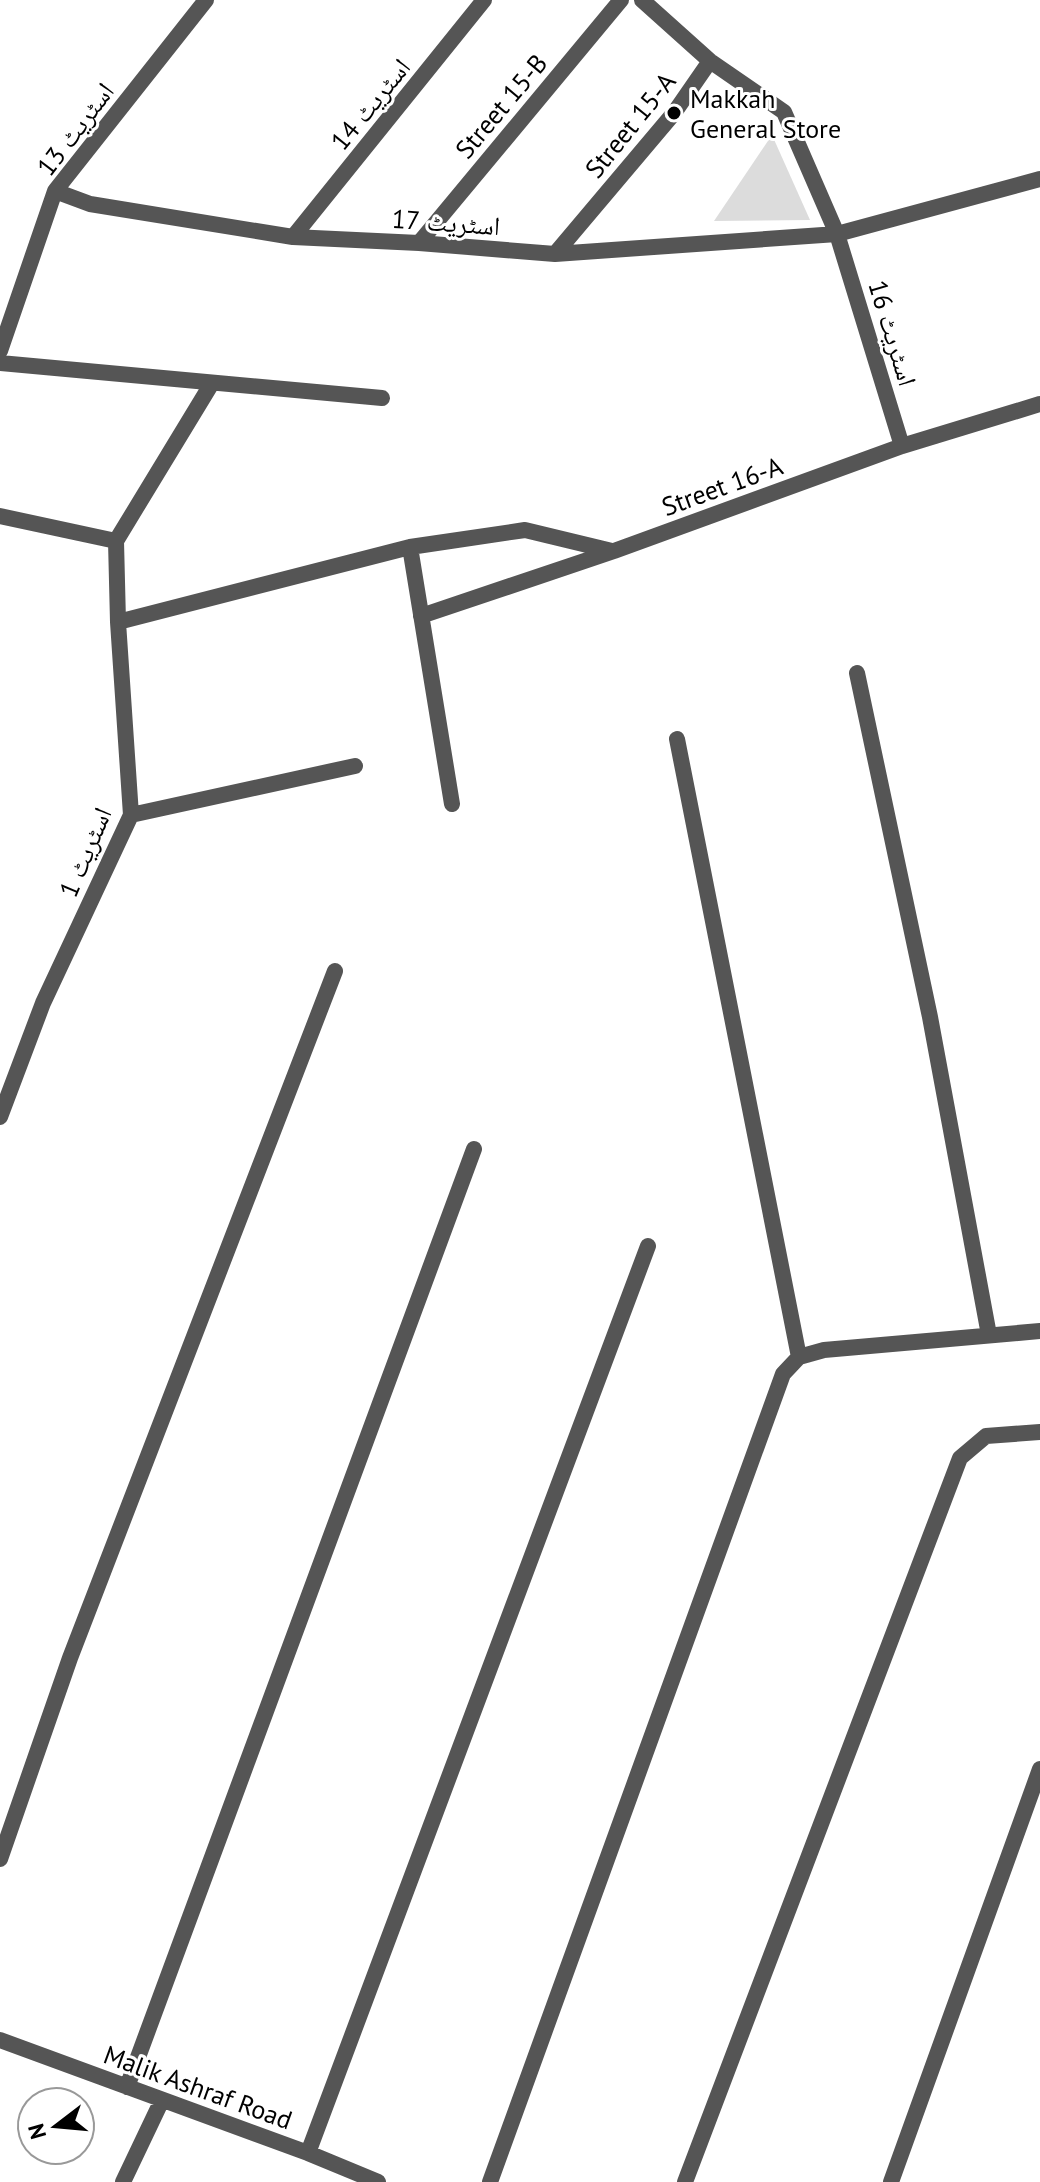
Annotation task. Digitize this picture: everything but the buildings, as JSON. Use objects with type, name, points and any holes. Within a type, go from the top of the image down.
[{"type":"street","name":"اسٹریٹ 13","points":[[0,351],[55,191],[206,0]]},
{"type":"street","name":"اسٹریٹ 14","points":[[293,237],[484,0]]},
{"type":"street","name":"Street 15-B","points":[[419,243],[621,0]]},
{"type":"street","name":"اسٹریٹ 16","points":[[642,0],[710,61],[784,112],[837,234],[902,446]]},
{"type":"street","name":"Street 15-A","points":[[555,254],[674,113],[710,61]]},
{"type":"street","name":"اسٹریٹ 17","points":[[55,191],[90,204],[293,237],[555,254],[837,234],[1040,179]]},
{"type":"street","points":[[0,363],[382,398]]},
{"type":"street","points":[[0,516],[116,541],[212,383]]},
{"type":"street","name":"Street 16-A","points":[[421,616],[614,551],[902,446],[1040,404]]},
{"type":"street","points":[[118,622],[410,547],[525,530],[614,551]]},
{"type":"street","name":"اسٹریٹ 1","points":[[0,1117],[43,1003],[131,815],[118,622],[116,541]]},
{"type":"street","points":[[410,547],[452,804]]},
{"type":"street","points":[[857,673],[930,1017],[989,1335]]},
{"type":"street","points":[[677,739],[799,1357]]},
{"type":"street","points":[[131,815],[355,766]]},
{"type":"street","points":[[0,1859],[70,1658],[335,971]]},
{"type":"street","points":[[127,2087],[474,1149]]},
{"type":"street","points":[[308,2153],[648,1246]]},
{"type":"street","points":[[490,2182],[783,1374],[799,1357],[824,1350],[1040,1331]]},
{"type":"street","points":[[685,2182],[960,1458],[986,1436],[1040,1432]]},
{"type":"street","points":[[891,2182],[1040,1769]]},
{"type":"street","name":"Malik Ashraf Road","points":[[0,2040],[308,2153],[340,2175],[378,2182]]},
{"type":"street","points":[[123,2182],[162,2100]]},
{"type":"shaded area","points":[[772,135],[810,220],[714,221]]},
{"type":"place","name":"Makkah General Store","points":[[674,113]]}]
